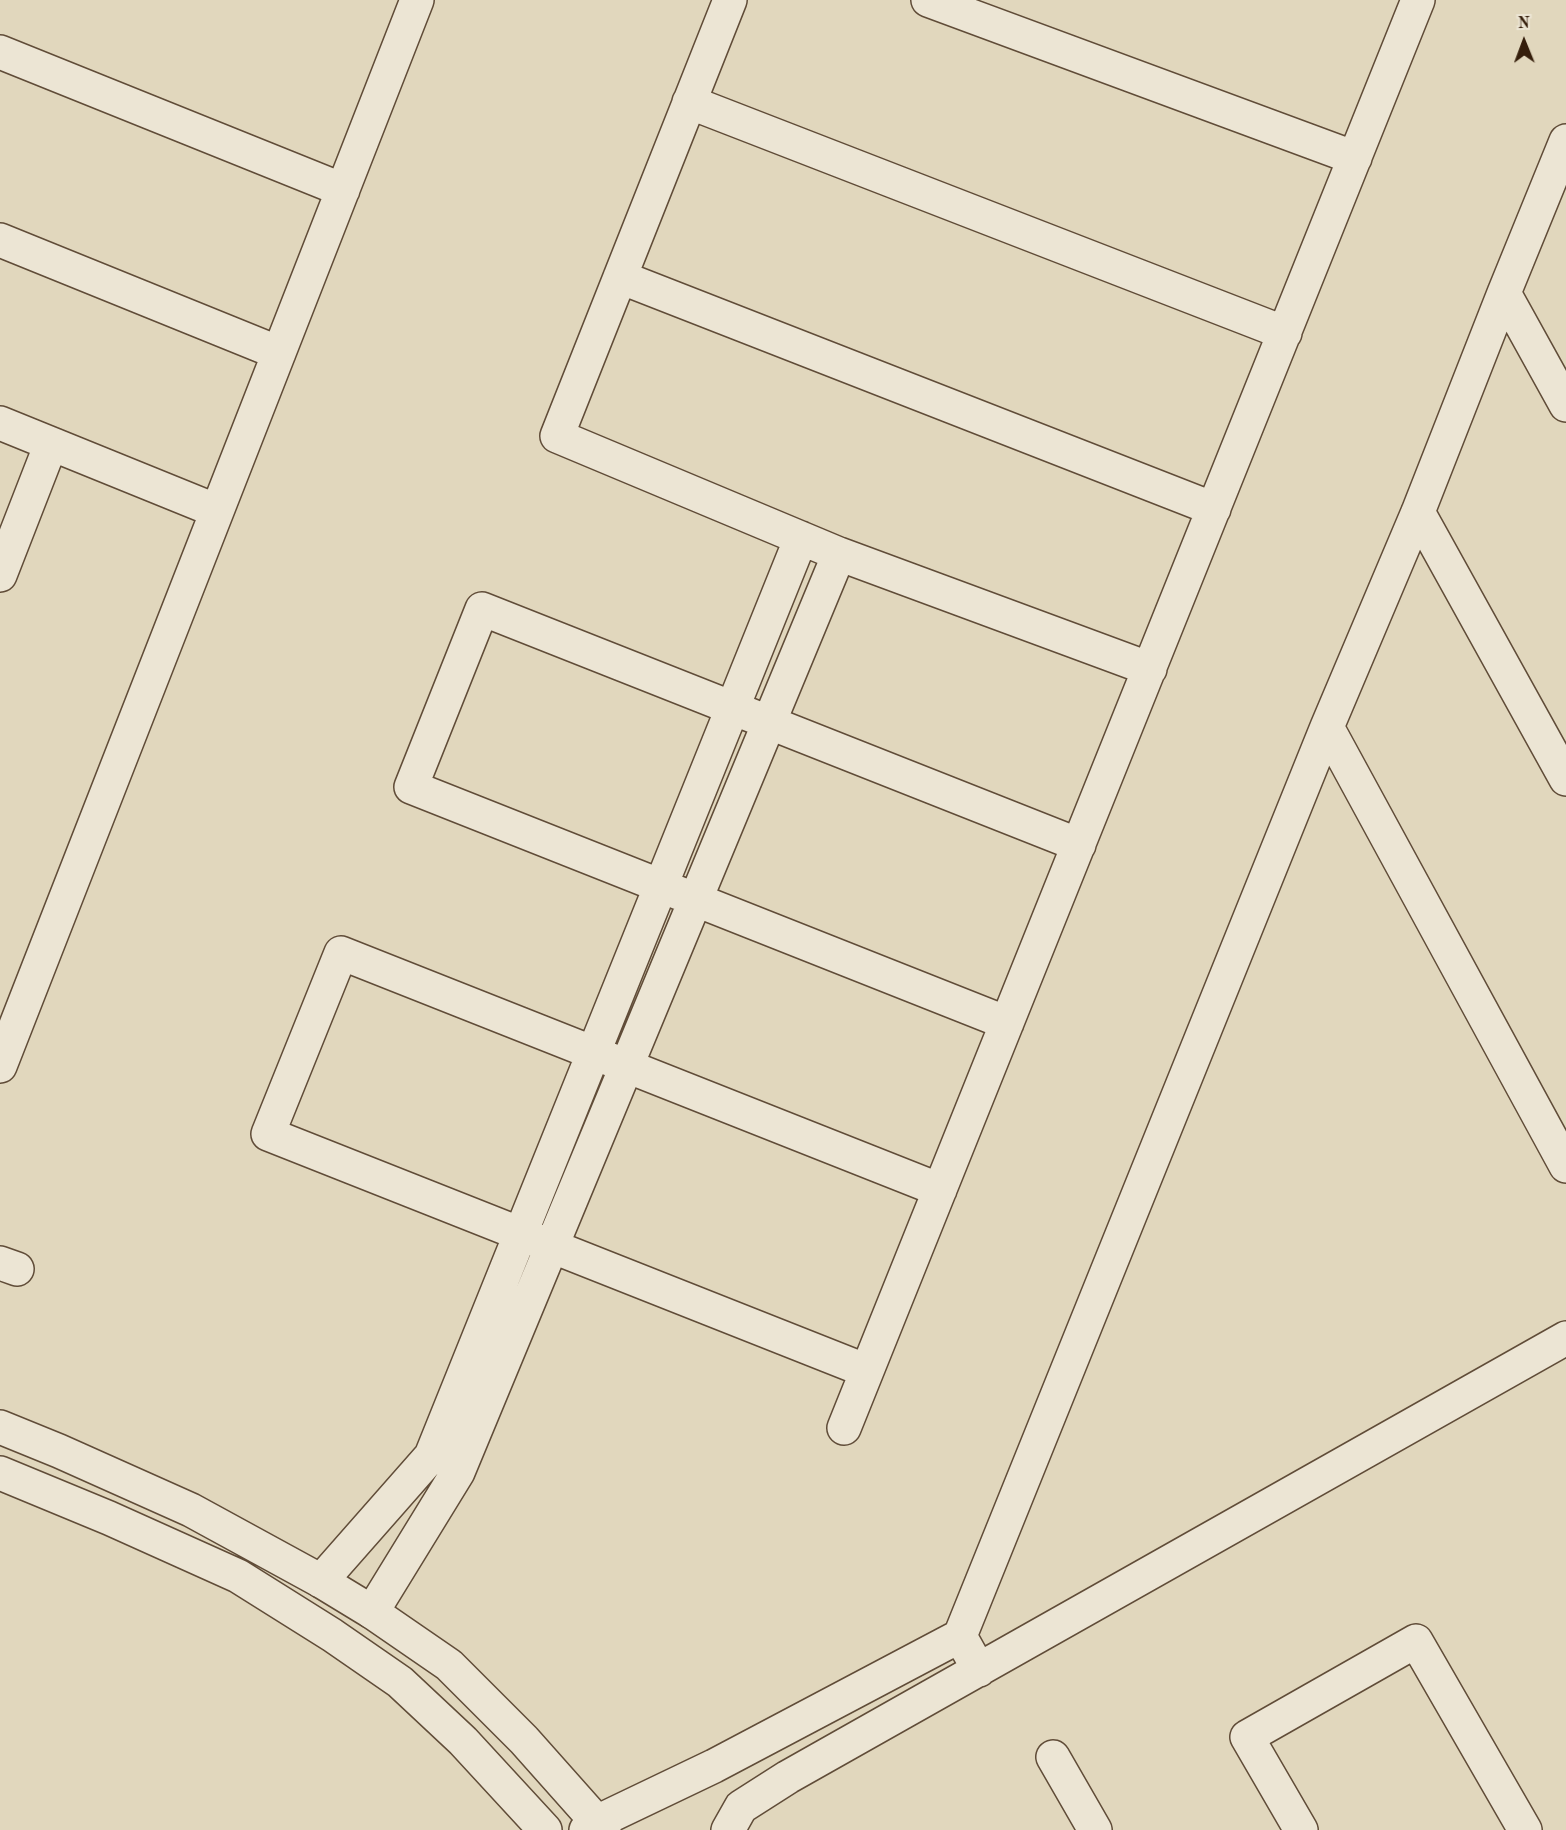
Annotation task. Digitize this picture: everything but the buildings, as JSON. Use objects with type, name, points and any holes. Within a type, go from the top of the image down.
[{"type":"street","points":[[730,0],[557,436],[839,554],[1150,669]]},
{"type":"street","points":[[928,0],[1354,158]]},
{"type":"street","points":[[844,1428],[1419,0]]},
{"type":"street","points":[[0,1066],[343,190],[412,2]]},
{"type":"street","points":[[0,51],[343,190]]},
{"type":"street","points":[[689,102],[1285,333]]},
{"type":"street","points":[[0,1427],[191,1510],[321,1581],[372,1612],[449,1665],[524,1740],[596,1827],[960,1636],[1327,727],[1418,512],[1566,141]]},
{"type":"street","points":[[0,240],[279,353]]},
{"type":"street","points":[[620,277],[1214,509]]},
{"type":"street","points":[[1504,293],[1566,405]]},
{"type":"street","points":[[0,423],[217,511]]},
{"type":"street","points":[[0,575],[51,444]]},
{"type":"street","points":[[1418,512],[1566,779]]},
{"type":"street","points":[[321,1581],[430,1456],[801,538]]},
{"type":"street","points":[[372,1612],[458,1472],[839,554]]},
{"type":"street","points":[[1007,1023],[411,787],[469,642],[483,609],[1079,845]]},
{"type":"street","points":[[1327,727],[1566,1166]]},
{"type":"street","points":[[867,1371],[268,1134],[341,953],[940,1190]]},
{"type":"street","points":[[728,1830],[741,1807],[788,1777],[1566,1338]]},
{"type":"street","points":[[0,1473],[109,1518],[238,1576],[332,1635],[399,1682],[463,1741],[545,1830]]},
{"type":"street","points":[[960,1636],[979,1670]]},
{"type":"street","points":[[1301,1830],[1247,1737],[1416,1641],[1526,1830]]},
{"type":"street","points":[[1053,1757],[1095,1830]]}]
